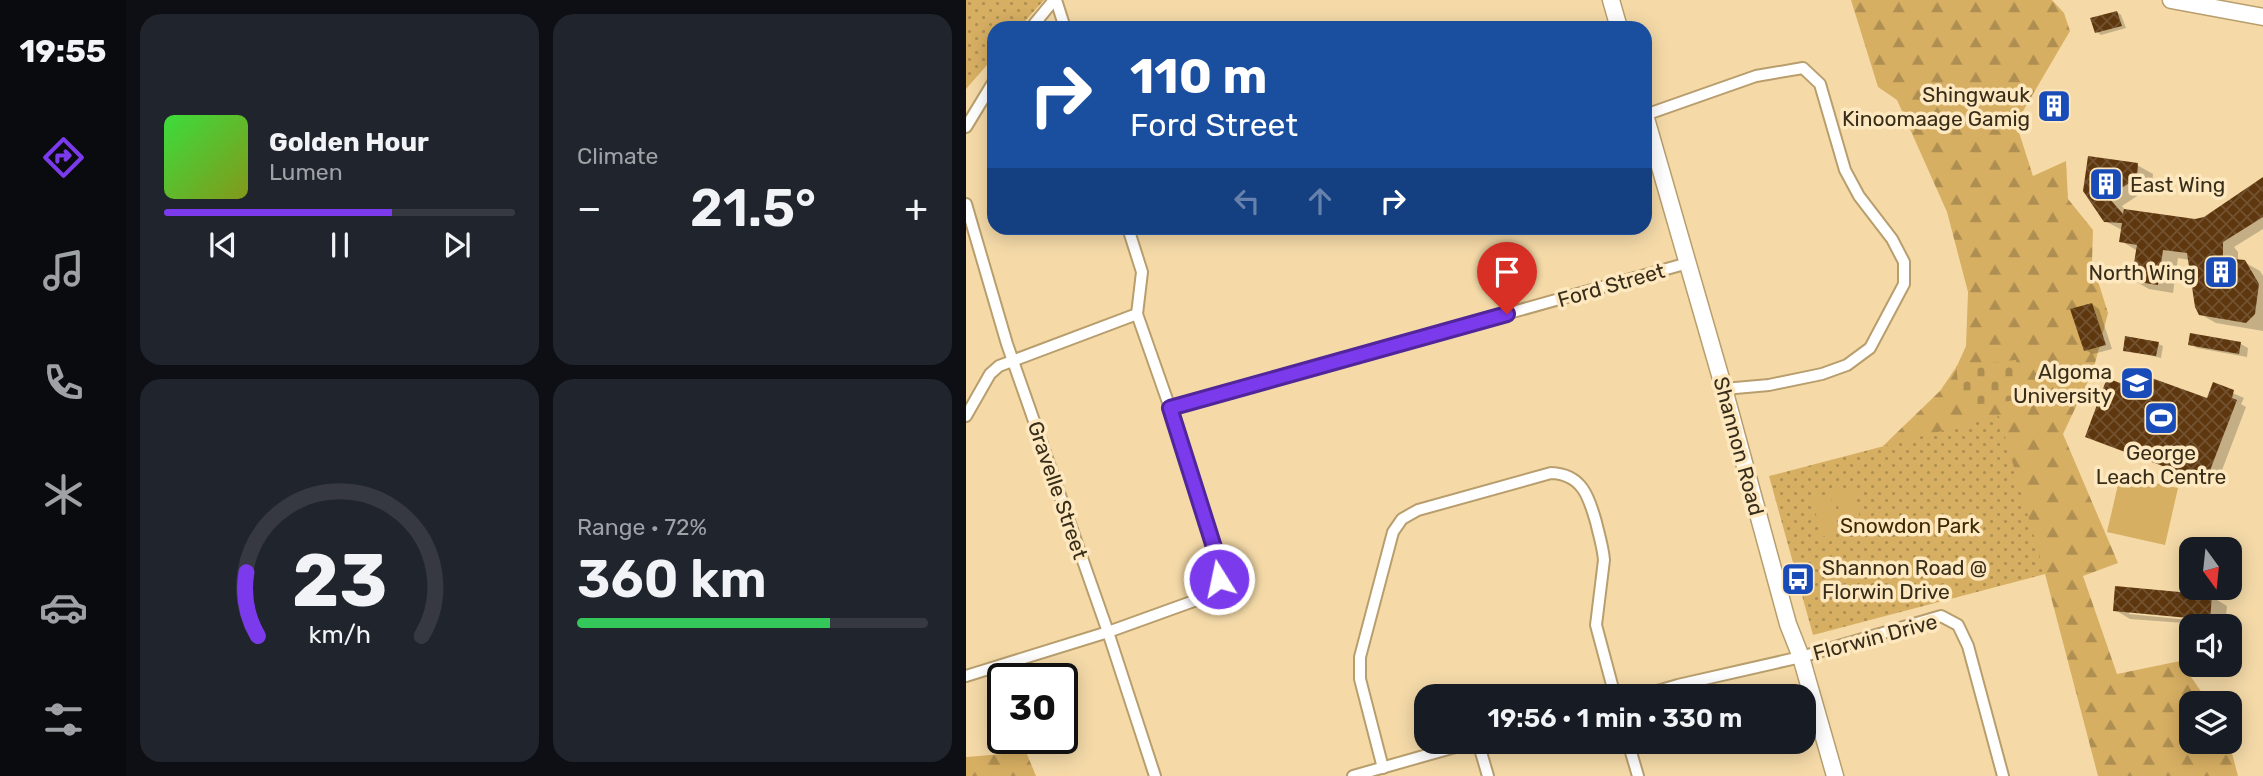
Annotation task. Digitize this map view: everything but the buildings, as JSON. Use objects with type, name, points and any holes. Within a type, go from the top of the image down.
[{"type":"street","points":[[1037,21],[1055,0],[1062,21]]},
{"type":"street","points":[[1611,0],[1617,21]]},
{"type":"street","points":[[2171,0],[2263,17]]},
{"type":"street","points":[[1652,113],[1756,76],[1803,68],[1820,84],[1845,170],[1859,196],[1892,239],[1904,262],[1904,284],[1870,348],[1847,365],[1822,374],[1769,385],[1724,389]]},
{"type":"street","points":[[966,127],[987,92]]},
{"type":"street","name":"Shannon Road","points":[[1652,139],[1788,624],[1801,657],[1835,776]]},
{"type":"street","name":"Gravelle Street","points":[[966,204],[1012,361],[1108,632],[1155,776]]},
{"type":"street","points":[[966,676],[1108,632],[1194,601],[1213,592],[1219,579],[1219,563],[1137,314],[1142,272],[1130,235]]},
{"type":"street","name":"Ford Street","points":[[1170,408],[1688,263]]},
{"type":"street","points":[[966,416],[990,374],[999,366],[1137,314]]},
{"type":"street","points":[[1382,768],[1360,679],[1360,657],[1393,532],[1402,519],[1418,510],[1551,474],[1569,476],[1578,482],[1589,499],[1603,550],[1596,625],[1612,684]]},
{"type":"street","name":"Florwin Drive","points":[[1682,684],[1801,657],[1941,616],[1958,625],[1968,646],[2003,776]]},
{"type":"street","points":[[1353,776],[1430,754]]},
{"type":"street","points":[[1482,754],[1488,776]]},
{"type":"street","points":[[1632,754],[1638,776]]},
{"type":"green space","points":[[966,0],[1044,0],[1025,21],[987,21],[987,65],[966,89]]},
{"type":"green space","points":[[1851,0],[2052,0],[2064,13],[2070,31],[2016,123],[2033,176],[2066,161],[2068,199],[2093,230],[2092,262],[2108,313],[2093,371],[2063,434],[2118,563],[2083,576],[2117,674],[2179,661],[2179,677],[2191,677],[2201,691],[2179,691],[2179,754],[2232,754],[2238,776],[2098,776],[2045,574],[1951,469],[1883,446],[1940,391],[1957,366],[1966,346],[1968,292],[1947,212],[1897,100],[1878,87]]},
{"type":"green space","points":[[2016,360],[2020,400],[1961,406],[1956,366]]},
{"type":"green space","name":"Snowdon Park","points":[[1999,416],[2045,574],[1813,635],[1769,476]]},
{"type":"green space","points":[[2120,476],[2178,488],[2165,545],[2107,532]]},
{"type":"green space","points":[[1852,488],[1862,526],[1845,530],[1834,493]]},
{"type":"green space","points":[[1830,494],[1840,532],[1822,537],[1812,499]]},
{"type":"green space","points":[[1027,754],[1036,776],[966,776],[966,757]]},
{"type":"place","name":"Shingwauk Kinoomaage Gamig","points":[[2054,106]]},
{"type":"place","name":"East Wing","points":[[2106,184]]},
{"type":"place","name":"North Wing","points":[[2221,272]]},
{"type":"place","name":"Algoma University","points":[[2137,383]]},
{"type":"place","name":"George Leach Centre","points":[[2161,418]]},
{"type":"place","name":"Shannon Road @ Florwin Drive","points":[[1798,579]]},
{"type":"route","points":[[1219,579],[1219,563],[1170,408],[1507,314]]}]
